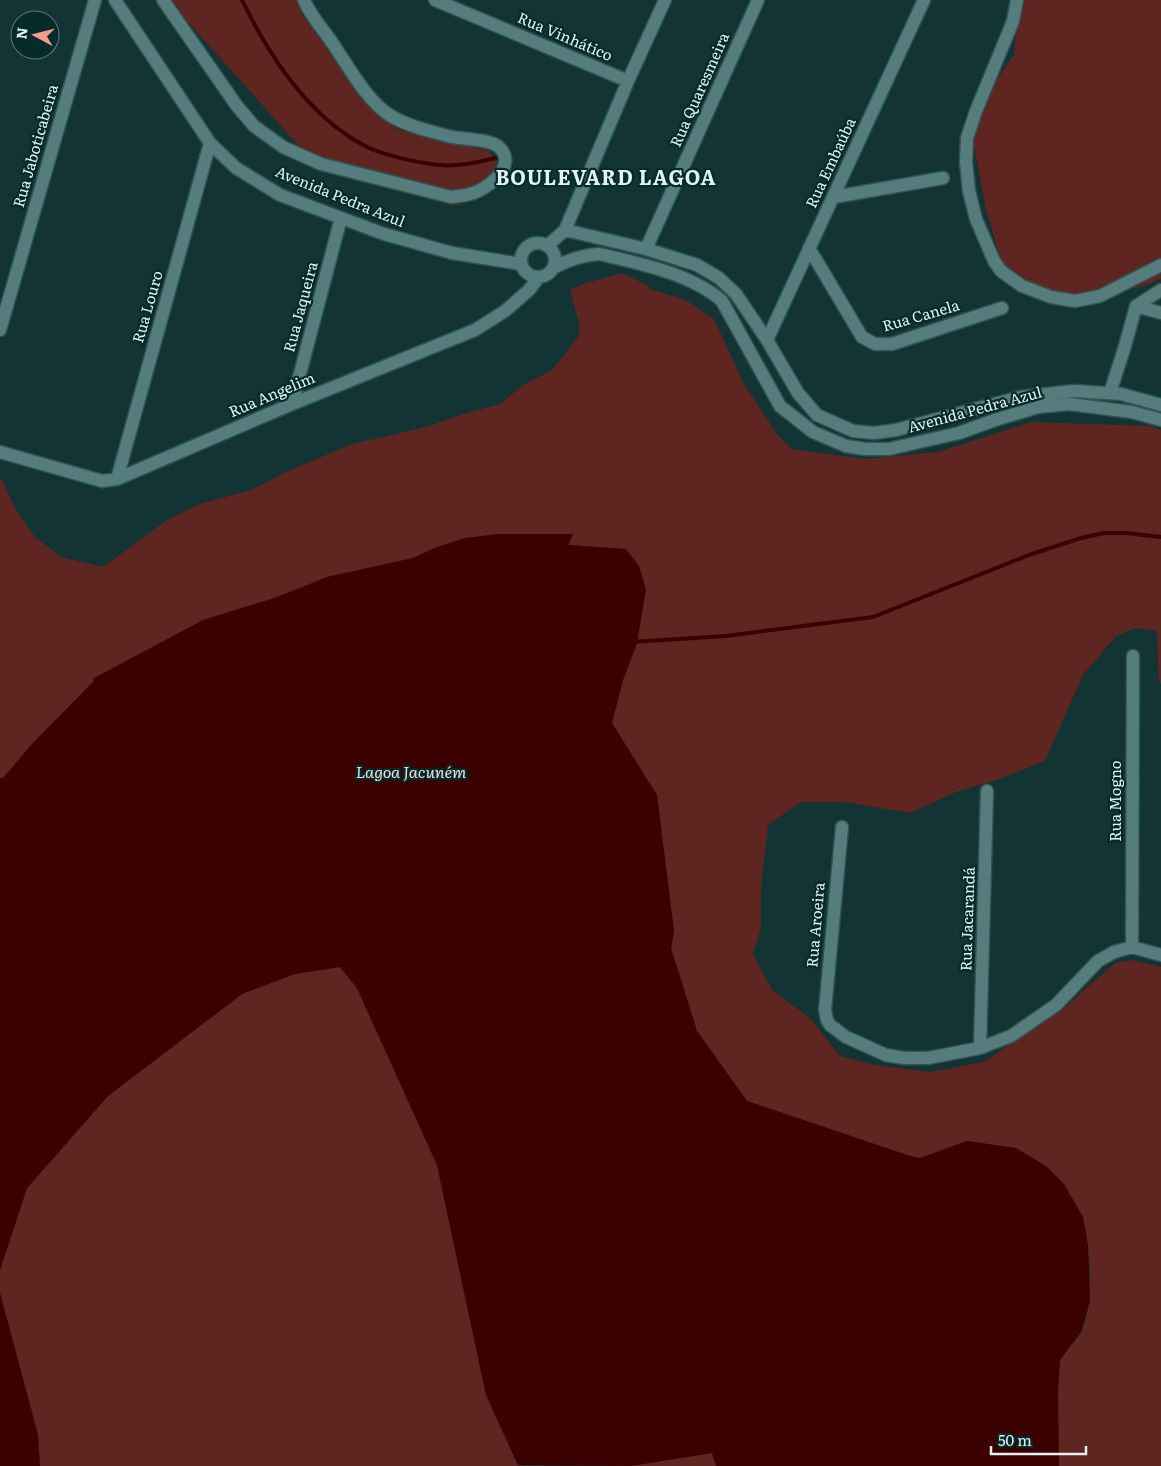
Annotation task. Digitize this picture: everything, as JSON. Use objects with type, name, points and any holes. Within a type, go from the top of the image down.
[{"type":"street","name":"Rua Jaboticabeira","points":[[0,330],[95,0]]},
{"type":"street","name":"Avenida Pedra Azul","points":[[115,0],[210,143],[236,168],[280,195],[384,234],[432,248],[521,264],[528,274],[539,277],[550,273],[553,268],[573,258],[587,254],[598,254],[667,272],[714,294],[722,301],[780,406],[814,432],[846,446],[865,449],[889,449],[959,433],[1038,407],[1069,404],[1132,412],[1161,420]]},
{"type":"street","points":[[163,0],[237,106],[254,126],[283,147],[321,164],[451,198],[471,194],[498,178],[503,170],[505,158],[498,147],[482,142],[451,137],[408,124],[389,115],[366,93],[304,0]]},
{"type":"street","name":"Rua Vinhático","points":[[435,0],[628,81]]},
{"type":"street","points":[[547,246],[565,230],[628,81],[666,0]]},
{"type":"street","name":"Rua Quaresmeira","points":[[646,248],[758,0]]},
{"type":"street","name":"Rua Embaúba","points":[[767,340],[924,0]]},
{"type":"street","points":[[1017,0],[1013,21],[976,111],[967,138],[966,162],[969,191],[976,219],[994,261],[1001,271],[1022,286],[1051,298],[1075,301],[1100,296],[1161,265]]},
{"type":"street","name":"Rua Louro","points":[[116,479],[210,143]]},
{"type":"street","points":[[834,197],[943,178]]},
{"type":"street","name":"Rua Jaqueira","points":[[292,404],[341,218]]},
{"type":"street","name":"Avenida Pedra Azul","points":[[565,230],[646,248],[697,265],[719,278],[736,294],[767,340],[798,393],[817,415],[853,432],[874,433],[896,430],[1021,397],[1074,391],[1121,394],[1161,405]]},
{"type":"street","points":[[521,264],[521,257],[528,247],[536,243],[547,246],[552,252],[554,257],[553,268]]},
{"type":"street","name":"Rua Canela","points":[[809,248],[862,337],[875,344],[892,344],[1002,308]]},
{"type":"street","name":"Rua Angelim","points":[[0,452],[102,481],[116,479],[292,404],[475,330],[505,311],[529,290],[539,277]]},
{"type":"street","points":[[1110,394],[1136,306],[1161,290]]},
{"type":"street","points":[[1136,306],[1161,313]]},
{"type":"street","name":"Rua Mogno","points":[[1132,948],[1133,656]]},
{"type":"street","name":"Rua Jacarandá","points":[[980,1048],[987,791]]},
{"type":"street","name":"Rua Aroeira","points":[[842,827],[825,1010],[826,1020],[846,1037],[886,1055],[904,1058],[928,1058],[980,1048]]},
{"type":"street","points":[[980,1048],[1011,1036],[1056,1005],[1098,961],[1114,952],[1132,948],[1161,955]]},
{"type":"shaded area","points":[[172,0],[301,0],[302,15],[354,66],[396,129],[489,151],[501,168],[488,186],[458,206],[316,165],[187,21]]},
{"type":"shaded area","points":[[1019,0],[1161,0],[1161,279],[1141,287],[1071,298],[1006,277],[985,206],[974,145],[980,103],[1014,55]]},
{"type":"shaded area","points":[[622,273],[649,286],[650,289],[686,300],[714,319],[744,384],[777,434],[791,449],[865,459],[938,452],[1031,422],[1150,426],[1161,430],[1161,684],[1159,682],[1157,631],[1135,628],[1116,636],[1083,675],[1045,761],[1000,779],[956,792],[910,813],[844,802],[801,802],[768,825],[761,889],[761,928],[753,954],[773,991],[810,1018],[840,1056],[875,1065],[930,1072],[984,1062],[1066,1006],[1115,963],[1133,960],[1161,967],[1161,1466],[1059,1466],[1057,1401],[1060,1362],[1082,1331],[1089,1304],[1089,1259],[1083,1217],[987,1145],[967,1141],[919,1158],[747,1101],[697,1031],[671,948],[674,931],[657,795],[612,724],[623,680],[637,643],[646,589],[626,549],[568,545],[572,534],[498,534],[437,547],[413,558],[327,577],[94,678],[93,682],[33,743],[3,778],[0,778],[0,479],[16,510],[35,537],[61,557],[103,567],[167,520],[200,504],[251,490],[286,472],[352,444],[426,427],[500,404],[523,385],[552,370],[578,337],[580,327],[570,290],[583,284]]},
{"type":"shaded area","points":[[340,967],[357,988],[437,1165],[486,1395],[518,1465],[524,1466],[40,1466],[38,1435],[0,1293],[0,1270],[27,1188],[108,1096],[242,994],[295,974]]},
{"type":"shaded area","points":[[712,1453],[716,1466],[631,1466]]},
{"type":"water","name":"Lagoa Jacuném","points":[[498,534],[573,534],[568,545],[626,549],[639,566],[646,589],[637,643],[623,680],[612,723],[657,795],[674,931],[671,948],[697,1031],[747,1101],[920,1158],[967,1141],[1016,1148],[1046,1166],[1064,1184],[1083,1217],[1088,1246],[1090,1301],[1081,1332],[1060,1360],[1058,1393],[1059,1466],[716,1466],[712,1453],[631,1466],[518,1465],[486,1395],[437,1165],[357,988],[340,967],[295,974],[242,994],[108,1096],[27,1188],[0,1270],[0,778],[3,778],[33,743],[93,682],[94,678],[203,620],[277,597],[327,577],[413,558],[437,547],[465,538]]},
{"type":"water","points":[[0,1293],[38,1435],[40,1466],[0,1466]]},
{"type":"waterway","points":[[242,0],[265,42],[292,83],[326,118],[344,133],[365,146],[401,158],[439,165],[462,165],[499,157]]},
{"type":"waterway","points":[[632,642],[726,636],[873,617],[1029,555],[1081,538],[1104,533],[1126,533],[1161,537]]},
{"type":"district","name":"BOULEVARD LAGOA","points":[[606,178]]}]
